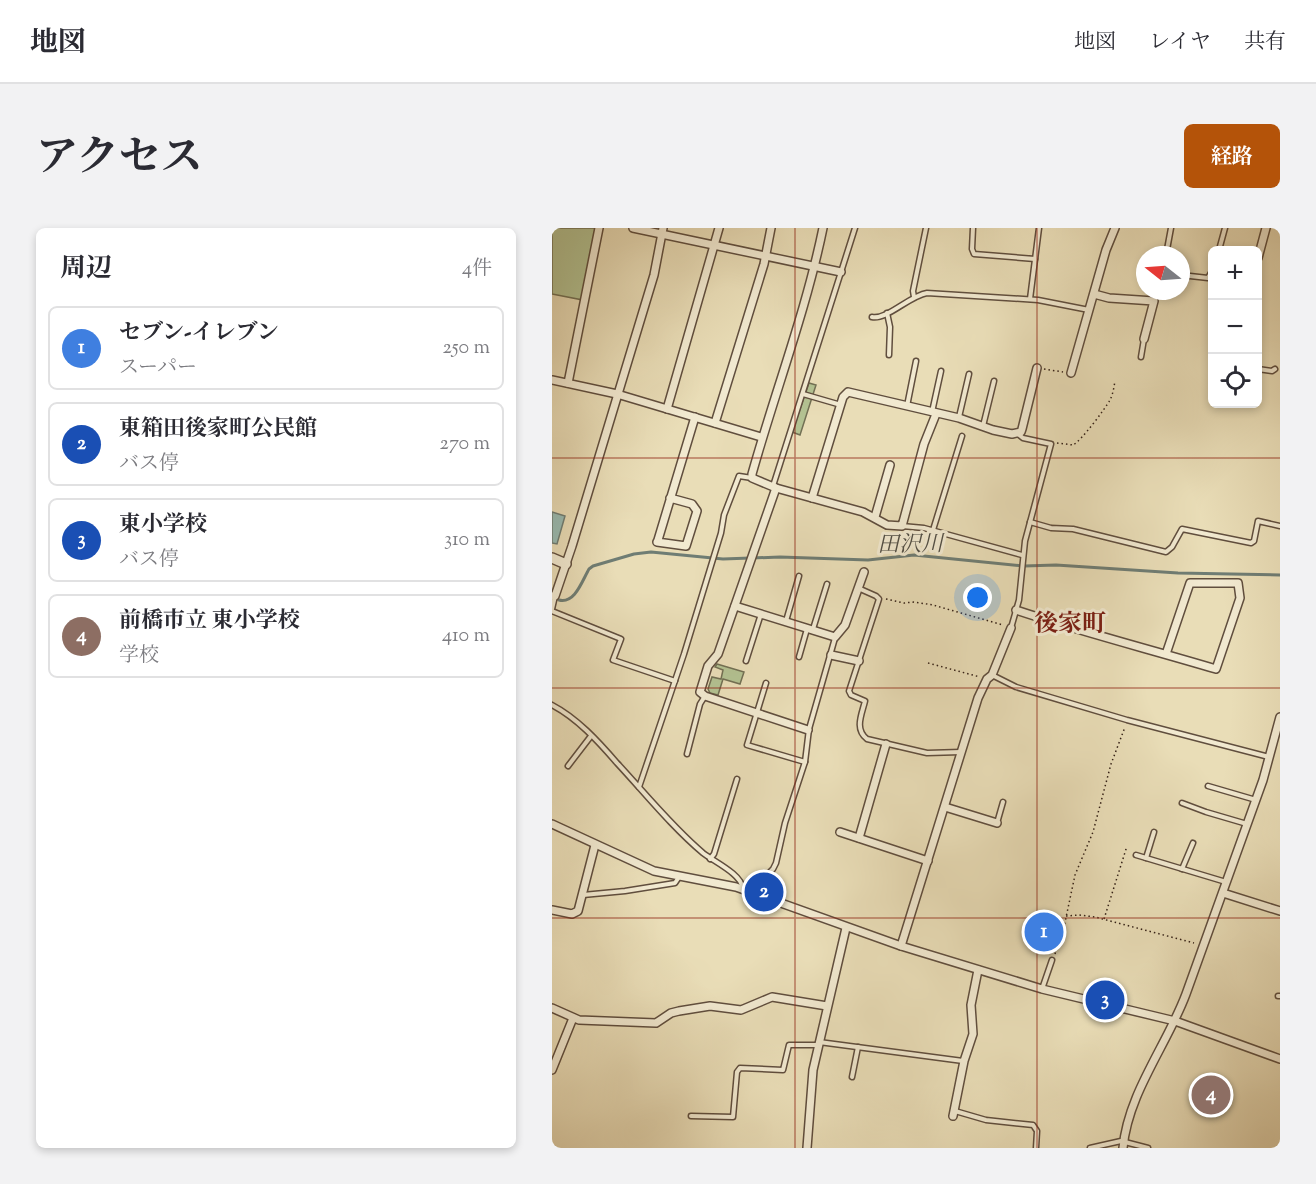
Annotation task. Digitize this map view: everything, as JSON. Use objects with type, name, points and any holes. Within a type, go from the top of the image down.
[{"type":"street","points":[[567,383],[599,228]]},
{"type":"street","points":[[633,228],[663,231],[841,272]]},
{"type":"street","points":[[667,409],[716,245],[719,228]]},
{"type":"street","points":[[715,423],[765,256],[771,228]]},
{"type":"street","points":[[823,228],[752,478],[774,487],[875,517],[887,525],[902,526],[934,413]]},
{"type":"street","points":[[1071,373],[1108,244],[1115,228]]},
{"type":"street","points":[[1261,246],[1266,228]]},
{"type":"street","points":[[553,596],[566,564],[654,275],[663,231]]},
{"type":"street","points":[[1094,294],[1109,298],[1154,301],[1144,339]]},
{"type":"street","points":[[812,498],[845,394],[851,392],[1018,434],[1022,429],[1037,368]]},
{"type":"street","points":[[552,380],[617,394],[762,437]]},
{"type":"street","points":[[670,498],[692,504],[697,511],[686,546],[657,542],[670,498],[695,417]]},
{"type":"street","points":[[875,517],[890,465]]},
{"type":"street","points":[[774,487],[718,654],[708,666],[700,689],[702,695],[808,730]]},
{"type":"street","points":[[552,558],[566,564]]},
{"type":"street","points":[[735,606],[835,637],[845,625],[864,572]]},
{"type":"street","points":[[1016,610],[1078,631],[1099,634],[1216,669],[1240,598],[1238,583],[1190,583],[1166,654]]},
{"type":"street","points":[[901,946],[978,698],[990,677],[1011,627]]},
{"type":"street","points":[[831,655],[859,661]]},
{"type":"street","points":[[1123,1144],[1141,1088],[1175,1021],[1204,945],[1248,825],[1280,717]]},
{"type":"street","points":[[859,838],[886,744]]},
{"type":"street","points":[[945,807],[997,823]]},
{"type":"street","points":[[552,824],[654,871],[742,889],[901,946],[1042,989],[1175,1021],[1280,1059]]},
{"type":"street","points":[[840,832],[928,861]]},
{"type":"street","points":[[552,910],[574,914],[579,909],[595,845]]},
{"type":"street","points":[[1223,892],[1280,911]]},
{"type":"street","points":[[807,1148],[813,1070],[846,928]]},
{"type":"street","points":[[954,1113],[964,1061],[973,1034],[970,1005],[978,970]]},
{"type":"street","points":[[552,1008],[573,1018],[589,1021],[656,1023],[671,1013],[679,1011],[710,1006],[741,1010],[772,997],[827,1006]]},
{"type":"street","points":[[552,1070],[573,1018]]},
{"type":"lane","points":[[774,487],[855,228]]},
{"type":"lane","points":[[914,297],[913,291],[926,228]]},
{"type":"lane","points":[[973,228],[972,249],[974,254],[1035,259]]},
{"type":"lane","points":[[1030,299],[1039,228]]},
{"type":"lane","points":[[1168,246],[1171,228]]},
{"type":"lane","points":[[1220,246],[1225,228]]},
{"type":"lane","points":[[1190,276],[1208,278]]},
{"type":"lane","points":[[872,317],[877,318],[914,297],[927,293],[1030,299],[1090,310]]},
{"type":"lane","points":[[887,313],[890,327],[889,355]]},
{"type":"lane","points":[[1141,357],[1144,339]]},
{"type":"lane","points":[[907,406],[916,361]]},
{"type":"lane","points":[[1262,370],[1272,371],[1275,369]]},
{"type":"lane","points":[[934,413],[941,371]]},
{"type":"lane","points":[[959,418],[969,374]]},
{"type":"lane","points":[[983,426],[994,381]]},
{"type":"lane","points":[[802,394],[841,405]]},
{"type":"lane","points":[[1011,627],[1019,600],[1022,555],[1050,443],[1023,438],[1018,434]]},
{"type":"lane","points":[[933,530],[962,436]]},
{"type":"lane","points":[[639,787],[675,681],[721,532],[724,515],[738,478],[741,476],[752,478]]},
{"type":"lane","points":[[1030,522],[1051,528],[1081,531],[1166,552],[1172,547],[1182,529],[1251,543],[1254,541],[1258,521],[1280,526]]},
{"type":"lane","points":[[902,526],[933,530],[1022,555]]},
{"type":"lane","points":[[785,622],[800,576]]},
{"type":"lane","points":[[799,657],[827,584]]},
{"type":"lane","points":[[858,588],[879,598],[849,691],[851,695],[865,701],[859,720],[862,735],[867,739],[927,753],[962,752]]},
{"type":"lane","points":[[553,596],[552,610],[621,639],[613,660],[675,681]]},
{"type":"lane","points":[[746,661],[761,614]]},
{"type":"lane","points":[[751,892],[775,866],[785,823],[805,762],[808,730],[835,637]]},
{"type":"lane","points":[[990,677],[1127,720],[1270,757]]},
{"type":"lane","points":[[766,683],[747,745],[805,762]]},
{"type":"lane","points":[[687,754],[700,704],[705,696]]},
{"type":"lane","points":[[552,705],[570,715],[710,859],[733,874],[741,883],[742,889]]},
{"type":"lane","points":[[568,766],[591,736]]},
{"type":"lane","points":[[710,859],[714,854],[737,779]]},
{"type":"lane","points":[[1208,786],[1256,800]]},
{"type":"lane","points":[[997,823],[1003,802]]},
{"type":"lane","points":[[1182,803],[1248,825]]},
{"type":"lane","points":[[1146,858],[1154,832]]},
{"type":"lane","points":[[1182,868],[1193,843]]},
{"type":"lane","points":[[1136,855],[1227,882]]},
{"type":"lane","points":[[582,895],[649,888],[675,883],[679,877]]},
{"type":"lane","points":[[1042,989],[1052,960]]},
{"type":"lane","points":[[691,1116],[733,1117],[737,1072],[740,1068],[783,1070],[789,1045],[819,1043],[964,1061]]},
{"type":"lane","points":[[852,1077],[858,1047]]},
{"type":"lane","points":[[954,1113],[986,1120],[1033,1125],[1037,1131],[1036,1148]]},
{"type":"lane","points":[[1090,1148],[1123,1144],[1148,1148]]},
{"type":"path","points":[[1037,368],[1071,373]]},
{"type":"path","points":[[1050,443],[1073,445],[1076,443],[1111,399],[1115,381]]},
{"type":"path","points":[[879,598],[933,605],[1011,627]]},
{"type":"path","points":[[928,663],[990,677]]},
{"type":"path","points":[[1052,960],[1062,934],[1074,878],[1097,820],[1109,769],[1127,720]]},
{"type":"path","points":[[1103,920],[1126,846]]},
{"type":"path","points":[[1066,916],[1086,915],[1204,945]]},
{"type":"green space","points":[[552,228],[597,228],[583,300],[552,294]]},
{"type":"green space","points":[[809,383],[816,385],[800,435],[792,432]]},
{"type":"green space","points":[[717,664],[744,672],[740,684],[723,679],[718,695],[710,693],[708,689],[712,677],[721,679],[723,670],[715,667]]},
{"type":"water","points":[[552,512],[565,516],[557,544],[552,543]]},
{"type":"building","points":[[1032,922],[1059,929],[1055,942],[1029,934]]},
{"type":"waterway","name":"田沢川","points":[[559,600],[569,599],[574,595],[593,566],[634,554],[651,552],[723,559],[780,557],[868,560],[914,555],[1024,566],[1056,565],[1178,573],[1280,575]]},
{"type":"place","name":"東箱田後家町公民館","points":[[764,892]]},
{"type":"place","name":"セブン-イレブン","points":[[1044,932]]},
{"type":"place","name":"東小学校","points":[[1105,1000]]},
{"type":"place","name":"前橋市立 東小学校","points":[[1211,1095]]},
{"type":"district","name":"後家町","points":[[1070,623]]}]
